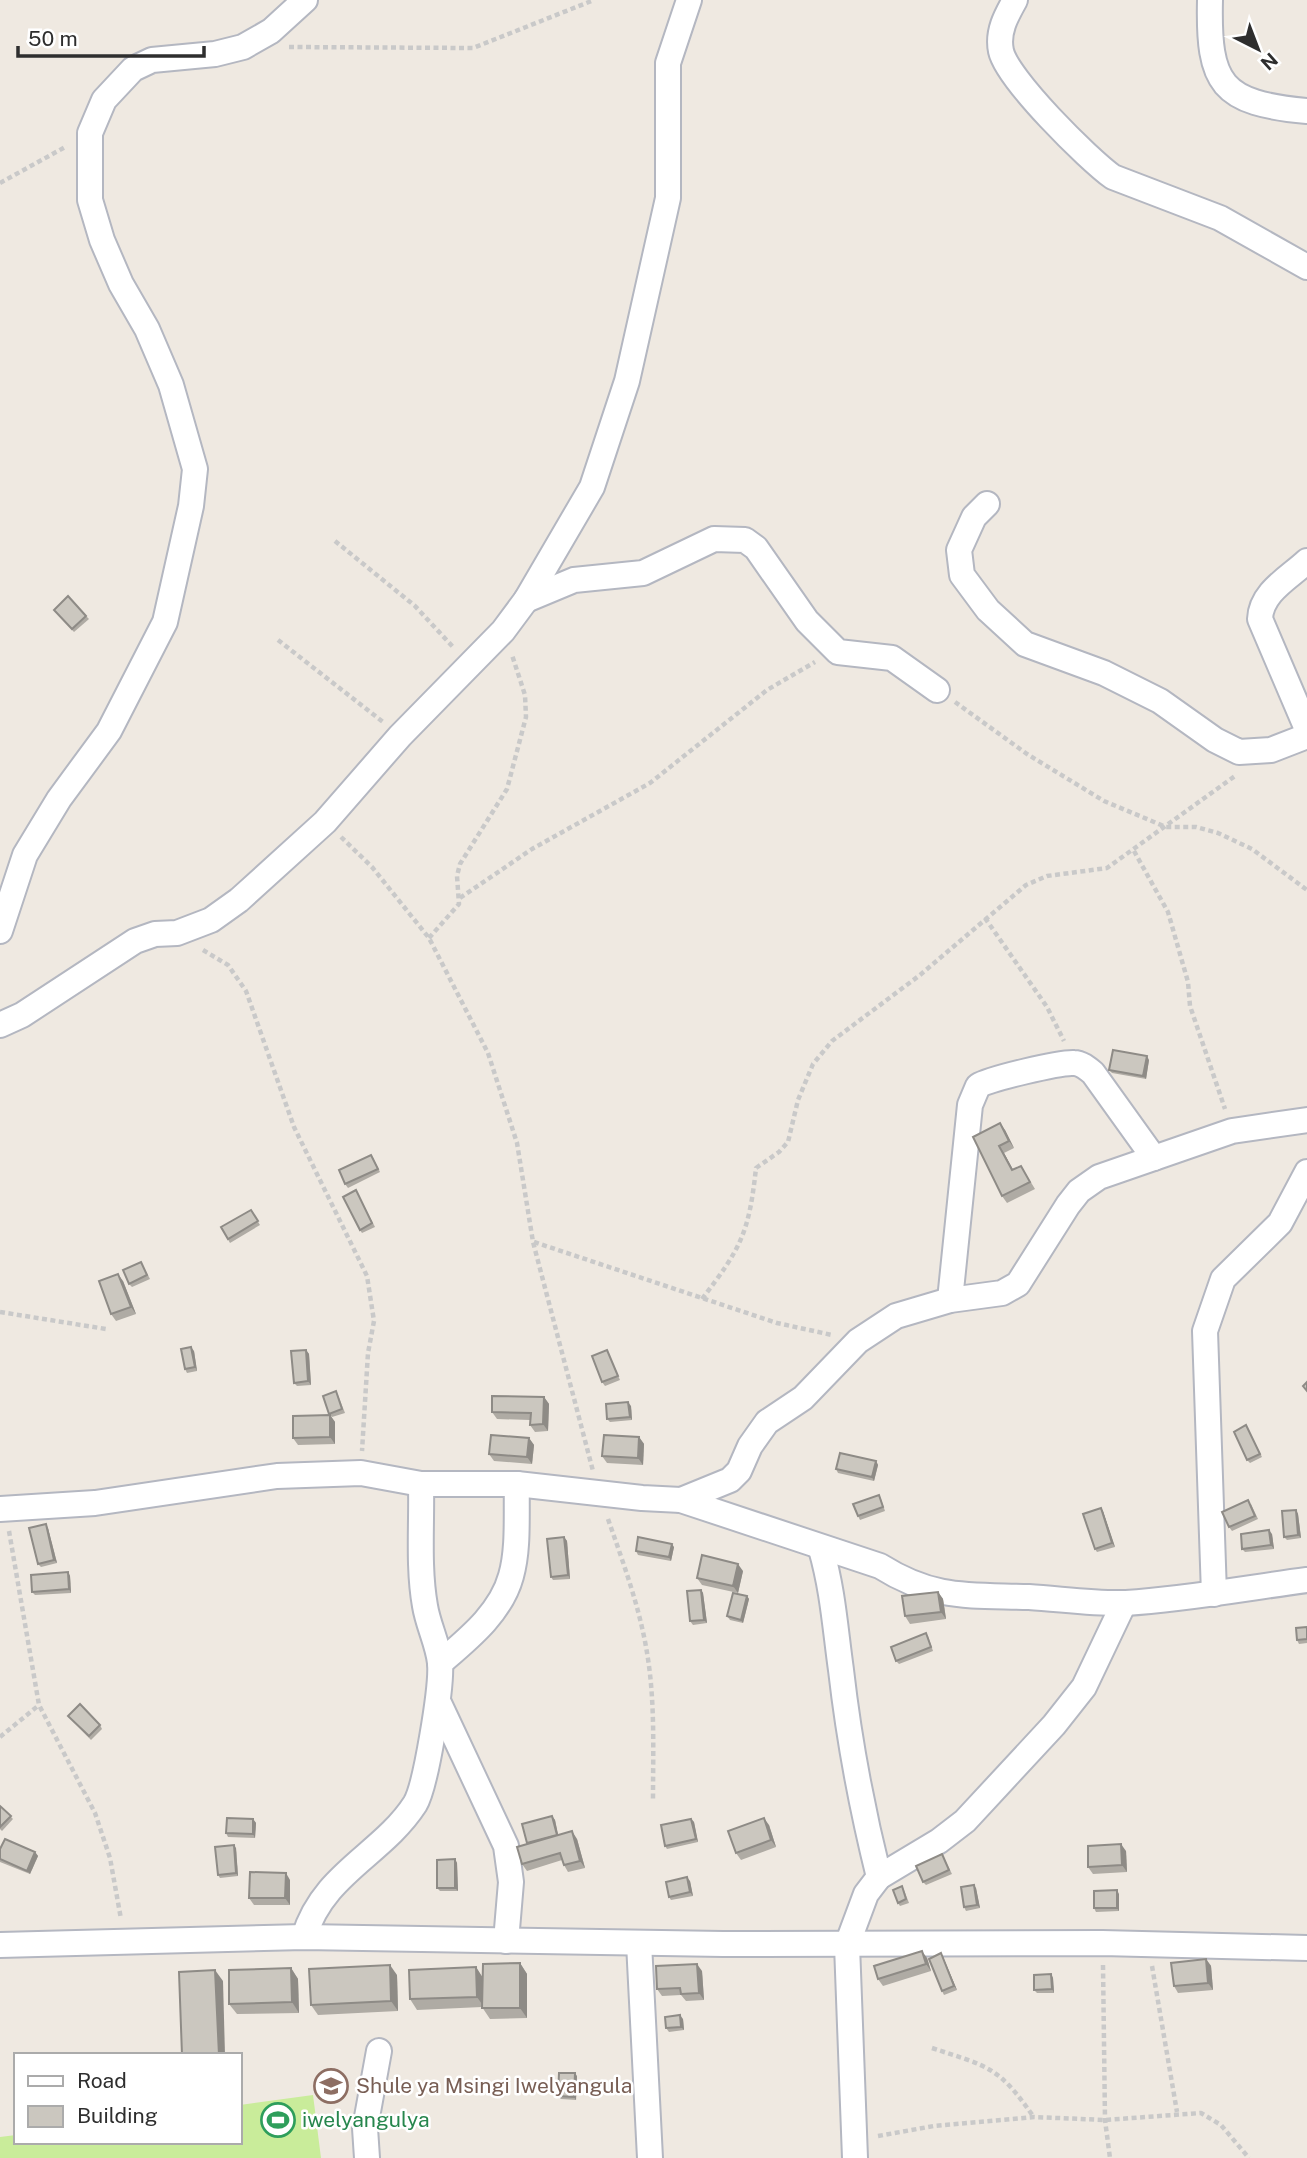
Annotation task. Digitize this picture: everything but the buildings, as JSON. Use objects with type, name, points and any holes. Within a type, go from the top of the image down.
[{"type":"street","points":[[0,931],[26,855],[59,799],[109,731],[165,622],[191,506],[194,469],[171,385],[147,329],[121,284],[102,240],[90,200],[90,134],[104,100],[133,69],[152,60],[215,54],[243,47],[271,31],[305,0]]},
{"type":"street","points":[[0,1025],[22,1015],[135,941],[155,934],[177,933],[211,920],[239,900],[325,822],[400,736],[503,631],[526,600],[592,487],[627,381],[668,198],[668,63],[689,0]]},
{"type":"street","points":[[1015,0],[1003,22],[1000,36],[1003,56],[1060,130],[1099,167],[1113,177],[1220,218],[1307,267]]},
{"type":"street","points":[[1210,0],[1209,45],[1217,75],[1226,88],[1251,101],[1307,111]]},
{"type":"street","points":[[987,504],[974,517],[959,551],[962,575],[988,610],[1026,644],[1104,673],[1160,701],[1215,740],[1239,752],[1272,750],[1307,736]]},
{"type":"street","points":[[526,600],[574,580],[643,573],[714,539],[729,537],[745,540],[756,548],[807,621],[838,652],[892,658],[937,690]]},
{"type":"street","points":[[1307,561],[1270,593],[1260,611],[1260,619],[1307,729]]},
{"type":"street","points":[[950,1300],[970,1105],[974,1090],[990,1079],[1075,1063],[1093,1073],[1154,1158]]},
{"type":"street","points":[[681,1500],[730,1480],[739,1471],[750,1446],[766,1422],[811,1391],[858,1340],[896,1316],[950,1300],[1002,1293],[1018,1284],[1079,1191],[1099,1177],[1232,1131],[1307,1120]]},
{"type":"street","points":[[1214,1594],[1205,1331],[1223,1279],[1280,1223],[1307,1172]]},
{"type":"street","points":[[3,1509],[95,1503],[276,1476],[361,1473],[421,1484],[517,1483],[681,1500],[821,1549],[880,1566],[909,1584],[934,1591],[989,1598],[1026,1597],[1124,1603],[1214,1594],[1307,1580]]},
{"type":"street","points":[[440,1663],[474,1634],[499,1603],[511,1576],[517,1483]]},
{"type":"street","points":[[304,1937],[310,1914],[320,1899],[357,1860],[399,1825],[417,1802],[426,1773],[438,1701],[440,1663],[424,1605],[421,1484]]},
{"type":"street","points":[[821,1549],[833,1593],[841,1671],[861,1805],[879,1877]]},
{"type":"street","points":[[854,2149],[847,1945],[866,1894],[879,1877],[939,1841],[965,1821],[1046,1734],[1084,1687],[1124,1603]]},
{"type":"street","points":[[438,1701],[506,1846],[511,1882],[506,1941]]},
{"type":"street","points":[[0,1945],[304,1937],[847,1945],[1102,1943],[1307,1948]]},
{"type":"street","points":[[639,1943],[650,2158]]},
{"type":"street","points":[[367,2158],[365,2128],[379,2051]]},
{"type":"path","points":[[283,47],[473,48],[594,0]]},
{"type":"path","points":[[0,183],[90,134]]},
{"type":"path","points":[[335,541],[415,607],[471,666]]},
{"type":"path","points":[[429,938],[457,907],[460,898],[457,876],[460,864],[507,789],[526,717],[525,695],[503,631]]},
{"type":"path","points":[[278,640],[400,736]]},
{"type":"path","points":[[460,898],[532,849],[650,783],[779,681],[838,652]]},
{"type":"path","points":[[937,690],[1027,754],[1104,801],[1166,827],[1196,827],[1218,833],[1252,849],[1307,890]]},
{"type":"path","points":[[702,1298],[729,1265],[745,1235],[756,1168],[788,1142],[798,1100],[820,1053],[861,1018],[920,975],[985,918],[1036,880],[1064,873],[1107,869],[1240,773]]},
{"type":"path","points":[[325,822],[372,867],[429,938],[488,1053],[517,1143],[533,1242],[599,1493],[633,1588],[648,1659],[654,1736],[653,1799]]},
{"type":"path","points":[[1134,851],[1168,912],[1188,982],[1191,1006],[1232,1131]]},
{"type":"path","points":[[985,918],[1046,1007],[1075,1063]]},
{"type":"path","points":[[177,933],[228,965],[240,979],[294,1127],[367,1276],[374,1321],[368,1353],[361,1473]]},
{"type":"path","points":[[533,1242],[777,1322],[858,1340]]},
{"type":"path","points":[[0,1312],[106,1329]]},
{"type":"path","points":[[3,1509],[39,1705],[94,1813],[110,1858],[125,1942]]},
{"type":"path","points":[[0,1737],[39,1705]]},
{"type":"path","points":[[1102,1943],[1105,2120],[1110,2158]]},
{"type":"path","points":[[1147,1944],[1177,2112]]},
{"type":"path","points":[[932,2048],[998,2073],[1010,2084],[1034,2117]]},
{"type":"path","points":[[854,2149],[934,2126],[1034,2117],[1105,2120],[1177,2112],[1201,2113],[1221,2125],[1249,2158]]},
{"type":"green space","name":"iwelyangulya","points":[[313,2095],[321,2158],[0,2158],[0,2137],[14,2135],[14,2144],[242,2144],[242,2105]]},
{"type":"place","name":"Shule ya Msingi Iwelyangula","points":[[331,2086]]},
{"type":"place","name":"iwelyangulya","points":[[278,2120]]}]
